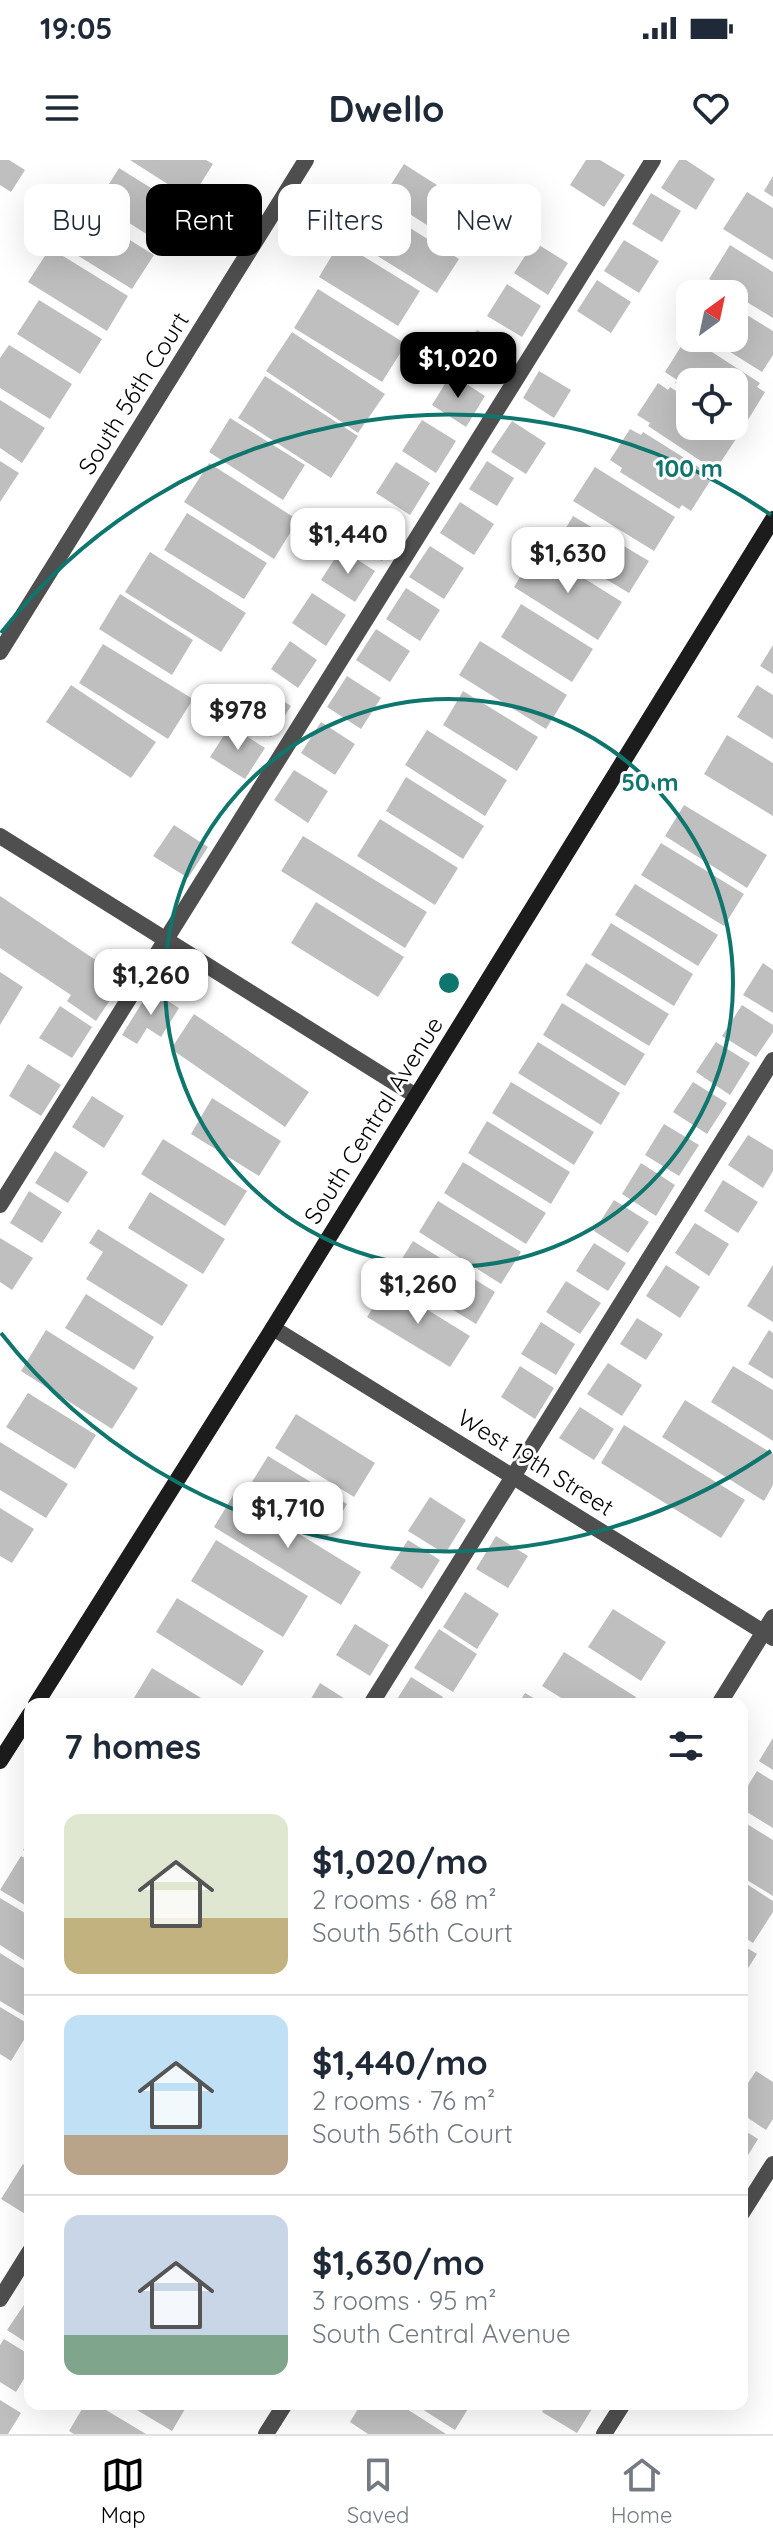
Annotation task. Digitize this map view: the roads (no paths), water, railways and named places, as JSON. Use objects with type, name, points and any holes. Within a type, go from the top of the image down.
[{"type":"main road","name":"South Central Avenue","points":[[40,1698],[273,1328],[773,519]]},
{"type":"main road","points":[[0,1761],[24,1723]]},
{"type":"street","name":"South 56th Court","points":[[0,652],[306,160]]},
{"type":"street","points":[[0,1205],[653,160]]},
{"type":"street","points":[[0,836],[416,1096]]},
{"type":"street","points":[[375,1698],[773,1060]]},
{"type":"street","name":"West 19th Street","points":[[273,1328],[768,1635]]},
{"type":"street","points":[[723,1698],[768,1635],[773,1617]]},
{"type":"street","points":[[748,2204],[773,2164]]},
{"type":"street","points":[[0,2299],[24,2261]]},
{"type":"street","points":[[266,2434],[281,2410]]},
{"type":"street","points":[[604,2434],[619,2410]]}]
